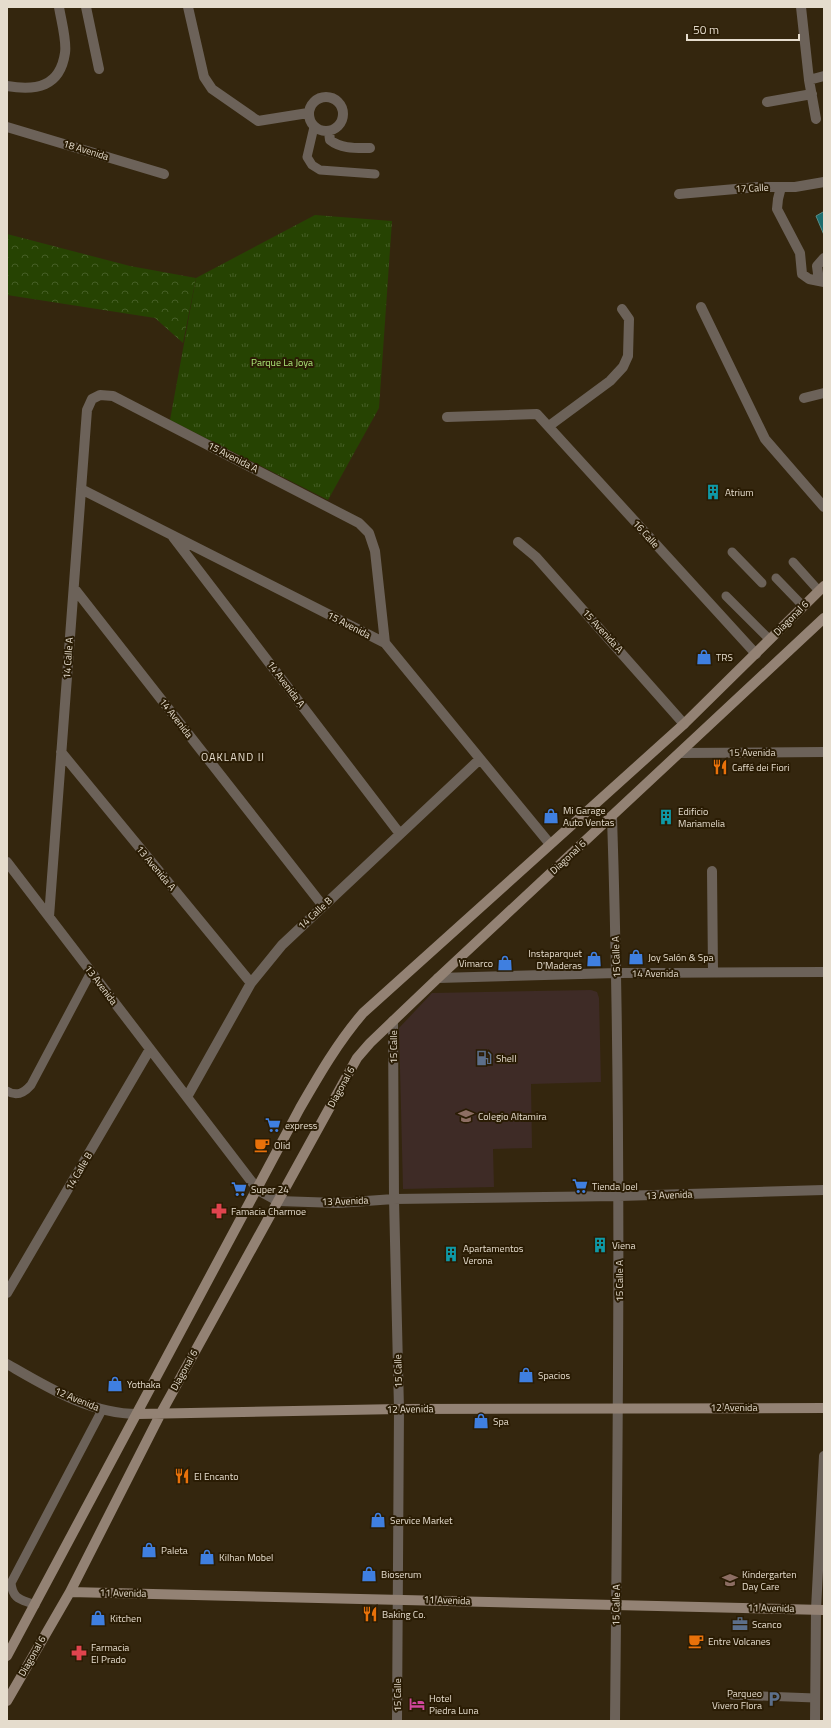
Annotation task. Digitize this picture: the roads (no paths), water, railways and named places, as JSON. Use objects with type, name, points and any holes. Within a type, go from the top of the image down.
[{"type":"main road","name":"Diagonal 6","points":[[7,1656],[318,1077],[349,1029],[363,1013],[684,724],[821,589]]},
{"type":"main road","name":"Diagonal 6","points":[[7,1701],[70,1592],[161,1413],[357,1058],[438,978],[824,618]]},
{"type":"main road","name":"12 Avenida","points":[[138,1414],[618,1407],[824,1408]]},
{"type":"main road","name":"11 Avenida","points":[[70,1592],[396,1598],[820,1610]]},
{"type":"street","points":[[7,86],[23,89],[44,86],[53,78],[61,67],[65,52],[59,7]]},
{"type":"street","points":[[86,7],[98,70]]},
{"type":"street","points":[[188,7],[204,77],[212,89],[258,121],[308,113]]},
{"type":"street","points":[[801,7],[809,80],[816,119]]},
{"type":"street","points":[[809,80],[824,76]]},
{"type":"street","points":[[767,102],[812,94]]},
{"type":"street","points":[[323,96],[331,97],[338,101],[342,107],[344,115],[341,123],[336,129],[329,132],[321,131],[314,127],[309,121],[308,113],[310,105],[315,99],[323,96]]},
{"type":"street","name":"18 Avenida","points":[[7,127],[164,174]]},
{"type":"street","points":[[329,132],[330,140],[335,145],[370,148]]},
{"type":"street","name":"17 Calle","points":[[679,194],[758,187],[795,187],[824,182]]},
{"type":"street","points":[[781,187],[777,209],[800,253],[802,274],[809,279],[821,281],[817,266],[824,258]]},
{"type":"street","points":[[701,307],[765,439],[824,507]]},
{"type":"street","points":[[549,426],[610,381],[623,368],[628,356],[629,320],[622,309]]},
{"type":"street","points":[[804,398],[824,393]]},
{"type":"street","name":"15 Avenida A","points":[[92,399],[100,394],[113,396],[359,523],[369,533],[375,551],[385,643]]},
{"type":"street","name":"14 Calle A","points":[[49,917],[87,410],[92,399]]},
{"type":"street","name":"16 Calle","points":[[447,417],[537,414],[756,654]]},
{"type":"street","name":"15 Avenida","points":[[81,489],[385,643],[550,844]]},
{"type":"street","name":"14 Avenida A","points":[[171,534],[400,834]]},
{"type":"street","name":"15 Avenida A","points":[[518,542],[536,557],[684,724]]},
{"type":"street","name":"14 Avenida","points":[[74,588],[323,906]]},
{"type":"street","name":"13 Avenida A","points":[[61,752],[252,983]]},
{"type":"street","name":"15 Avenida","points":[[681,753],[824,752]]},
{"type":"street","name":"14 Calle B","points":[[187,1097],[252,983],[282,945],[480,759]]},
{"type":"street","name":"15 Calle A","points":[[612,816],[617,973],[619,1196],[615,1721]]},
{"type":"street","name":"13 Avenida","points":[[7,862],[258,1190],[278,1200],[338,1202],[394,1199],[619,1196],[824,1190]]},
{"type":"street","points":[[712,871],[713,972]]},
{"type":"street","name":"14 Avenida","points":[[438,978],[617,973],[824,972]]},
{"type":"street","name":"15 Calle","points":[[393,1021],[394,1199],[399,1409],[396,1598],[397,1721]]},
{"type":"street","name":"14 Calle B","points":[[7,1294],[150,1049]]},
{"type":"street","name":"12 Avenida","points":[[7,1364],[44,1385],[84,1404],[102,1410],[138,1414]]},
{"type":"street","points":[[815,1721],[820,1610],[824,1456]]},
{"type":"lane","points":[[314,127],[307,156],[312,165],[320,170],[375,174]]},
{"type":"lane","points":[[732,552],[762,583]]},
{"type":"lane","points":[[793,562],[821,589]]},
{"type":"lane","points":[[776,578],[803,606]]},
{"type":"lane","points":[[726,596],[770,639]]},
{"type":"lane","points":[[7,1091],[20,1094],[26,1091],[31,1085],[91,972]]},
{"type":"lane","points":[[35,1605],[15,1596],[11,1583],[102,1410]]},
{"type":"lane","points":[[732,1695],[815,1698]]},
{"type":"water","points":[[823,212],[824,213],[824,235],[816,216]]},
{"type":"place","name":"Atrium","points":[[713,492]]},
{"type":"place","name":"TRS","points":[[704,657]]},
{"type":"place","name":"Caffé dei Fiori","points":[[720,767]]},
{"type":"place","name":"Mi Garage Auto Ventas","points":[[551,816]]},
{"type":"place","name":"Edificio Mariamelia","points":[[666,817]]},
{"type":"place","name":"Joy Salón & Spa","points":[[636,957]]},
{"type":"place","name":"Instaparquet D'Maderas","points":[[594,959]]},
{"type":"place","name":"Vimarco","points":[[505,963]]},
{"type":"place","name":"Shell","points":[[484,1058]]},
{"type":"place","name":"Colegio Altamira","points":[[466,1116]]},
{"type":"place","name":"express","points":[[273,1125]]},
{"type":"place","name":"Olid","points":[[262,1145]]},
{"type":"place","name":"Tienda Joel","points":[[580,1186]]},
{"type":"place","name":"Super 24","points":[[239,1189]]},
{"type":"place","name":"Famacia Charmoe","points":[[219,1211]]},
{"type":"place","name":"Viena","points":[[600,1245]]},
{"type":"place","name":"Apartamentos Verona","points":[[451,1254]]},
{"type":"place","name":"Spacios","points":[[526,1375]]},
{"type":"place","name":"Yothaka","points":[[115,1384]]},
{"type":"place","name":"Spa","points":[[481,1421]]},
{"type":"place","name":"El Encanto","points":[[182,1476]]},
{"type":"place","name":"Service Market","points":[[378,1520]]},
{"type":"place","name":"Paleta","points":[[149,1550]]},
{"type":"place","name":"Kilhan Mobel","points":[[207,1557]]},
{"type":"place","name":"Bioserum","points":[[369,1574]]},
{"type":"place","name":"Kindergarten Day Care","points":[[730,1580]]},
{"type":"place","name":"Baking Co.","points":[[370,1614]]},
{"type":"place","name":"Kitchen","points":[[98,1618]]},
{"type":"place","name":"Scanco","points":[[740,1624]]},
{"type":"place","name":"Entre Volcanes","points":[[696,1641]]},
{"type":"place","name":"Farmacia El Prado","points":[[79,1653]]},
{"type":"place","name":"Parqueo Vivero Flora","points":[[774,1699]]},
{"type":"place","name":"Hotel Piedra Luna","points":[[417,1704]]},
{"type":"district","name":"OAKLAND II","points":[[233,757]]},
{"type":"park label","name":"Parque La Joya","points":[[282,362]]}]
